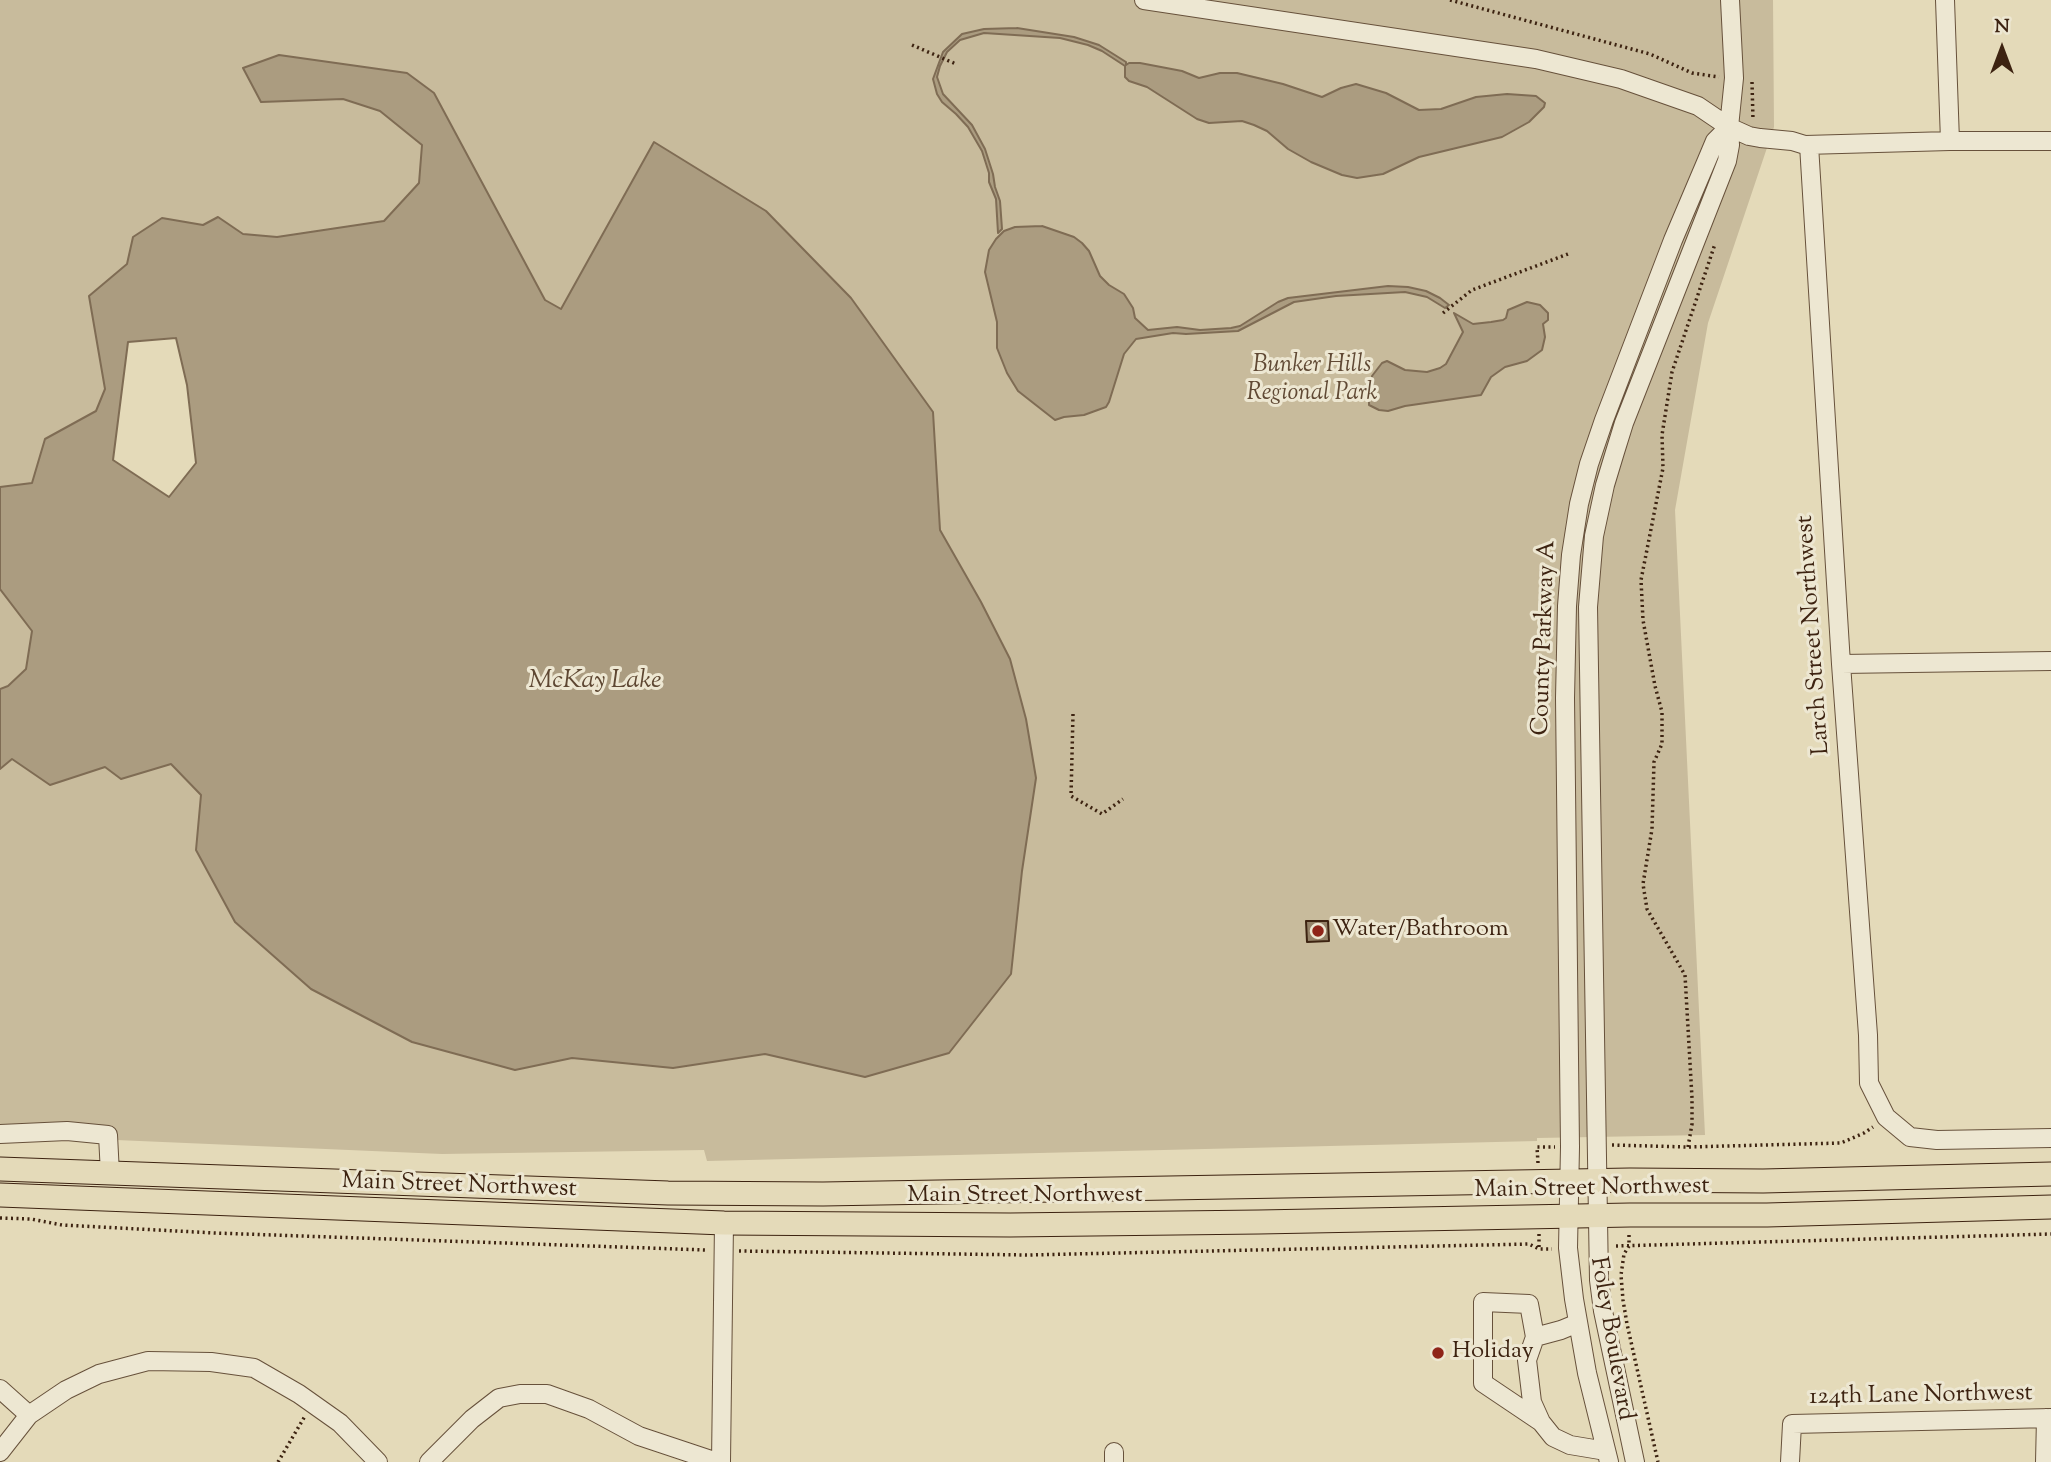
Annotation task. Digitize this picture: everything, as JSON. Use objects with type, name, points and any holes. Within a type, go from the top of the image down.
[{"type":"main road","name":"Main Street Northwest","points":[[0,1169],[668,1193],[810,1194],[2051,1174]]},
{"type":"main road","name":"Main Street Northwest","points":[[0,1195],[723,1223],[1010,1225],[1598,1215],[1777,1215],[2051,1207]]},
{"type":"street","points":[[1144,0],[1536,59],[1621,79],[1698,106],[1729,127],[1749,136],[1809,145],[2051,141]]},
{"type":"street","name":"County Parkway A","points":[[1599,1182],[1588,620],[1594,536],[1605,485],[1624,423],[1727,161],[1734,78],[1730,0]]},
{"type":"street","points":[[1945,0],[1950,141]]},
{"type":"street","name":"County Parkway A","points":[[1570,1182],[1565,698],[1567,606],[1575,528],[1589,464],[1673,240],[1715,141],[1729,127]]},
{"type":"street","name":"Larch Street Northwest","points":[[1809,145],[1869,1083],[1885,1117]]},
{"type":"street","points":[[1841,664],[2051,661]]},
{"type":"street","points":[[1885,1117],[1910,1137],[1937,1140],[2051,1139]]},
{"type":"street","points":[[0,1134],[67,1131],[108,1135],[110,1174]]},
{"type":"street","name":"Foley Boulevard","points":[[1570,1182],[1569,1248],[1578,1323],[1587,1373],[1608,1457]]},
{"type":"street","name":"Foley Boulevard","points":[[1599,1182],[1599,1269],[1603,1311],[1635,1462]]},
{"type":"street","points":[[429,1462],[472,1419],[499,1398],[520,1394],[547,1394],[589,1409],[639,1436],[719,1462],[723,1223]]},
{"type":"street","points":[[1541,1422],[1483,1383],[1483,1302],[1529,1304],[1535,1337],[1527,1360],[1532,1402],[1541,1422],[1553,1437],[1608,1457]]},
{"type":"street","points":[[1535,1337],[1561,1331],[1578,1323]]},
{"type":"street","points":[[0,1452],[29,1415],[99,1374],[148,1361],[211,1362],[254,1368],[299,1394],[340,1423],[378,1462]]},
{"type":"street","points":[[0,1389],[29,1415]]},
{"type":"street","points":[[2045,1462],[2048,1418]]},
{"type":"street","name":"124th Lane Northwest","points":[[1790,1462],[1792,1424],[2048,1418]]},
{"type":"path","points":[[1450,0],[1650,54],[1692,73],[1721,77]]},
{"type":"path","points":[[912,45],[956,64]]},
{"type":"path","points":[[1688,1147],[1692,1124],[1692,1098],[1685,975],[1647,909],[1643,884],[1652,829],[1654,762],[1662,744],[1662,712],[1643,620],[1641,580],[1663,468],[1662,435],[1672,372],[1718,235]]},
{"type":"path","points":[[1443,313],[1472,290],[1568,254]]},
{"type":"path","points":[[1073,714],[1071,796],[1102,814],[1123,799]]},
{"type":"path","points":[[1628,1147],[1841,1143],[1864,1133],[1885,1117]]},
{"type":"path","points":[[0,1218],[31,1219],[62,1225],[215,1233],[698,1251]]},
{"type":"path","points":[[1658,1462],[1627,1324],[1621,1275],[1624,1254],[1629,1246],[2051,1234]]},
{"type":"path","points":[[740,1251],[1028,1255],[1529,1244],[1539,1249]]},
{"type":"path","points":[[278,1462],[313,1404]]},
{"type":"green space","name":"Bunker Hills Regional Park","points":[[0,0],[1773,0],[1774,127],[1708,323],[1675,510],[1705,1135],[707,1161],[704,1150],[442,1154],[0,1135],[0,769],[11,759],[51,785],[105,767],[121,779],[171,763],[201,795],[196,850],[515,1070],[572,1058],[673,1068],[685,1066],[421,84],[261,102],[343,99],[380,111],[422,145],[419,183],[384,221],[277,237],[243,235],[218,217],[203,225],[162,218],[127,264],[89,296],[105,389],[96,412],[45,439],[32,483],[0,487]]},
{"type":"green space","points":[[0,589],[32,631],[26,669],[8,686],[0,689]]},
{"type":"water","points":[[1017,28],[1074,37],[1099,45],[1126,62],[1126,65],[1140,63],[1182,71],[1199,78],[1220,73],[1237,73],[1322,97],[1356,84],[1386,93],[1419,110],[1441,109],[1476,97],[1507,94],[1536,96],[1545,103],[1529,122],[1502,137],[1419,157],[1383,174],[1357,178],[1311,162],[1254,125],[1242,121],[1209,123],[1197,119],[1147,87],[1129,81],[1125,77],[1125,66],[1088,45],[1060,38],[984,33],[960,40],[947,52],[937,77],[943,94],[972,125],[985,149],[1000,201],[1002,229],[998,233],[996,199],[982,151],[968,127],[942,102],[933,79],[943,52],[962,34],[984,29]]},
{"type":"water","name":"McKay Lake","points":[[279,55],[407,73],[434,93],[545,300],[561,309],[654,142],[766,211],[851,298],[933,412],[940,530],[1010,659],[1026,719],[1036,778],[1022,871],[1011,974],[949,1053],[865,1077],[765,1054],[673,1068],[572,1058],[515,1070],[412,1042],[311,989],[235,922],[196,850],[201,795],[171,764],[121,779],[105,767],[50,785],[12,759],[0,769],[0,689],[8,686],[26,669],[32,631],[0,589],[0,487],[32,483],[45,439],[96,411],[105,389],[89,296],[127,264],[133,237],[162,218],[203,225],[218,217],[243,234],[277,237],[384,221],[419,183],[422,145],[380,111],[343,99],[261,102],[243,68]],"holes":[[[176,338],[187,385],[196,463],[169,497],[113,460],[128,342]]]},
{"type":"water","points":[[1042,226],[1074,237],[1082,243],[1089,251],[1100,276],[1124,294],[1133,308],[1135,318],[1148,330],[1177,327],[1200,330],[1231,328],[1240,326],[1288,298],[1388,286],[1426,291],[1449,305],[1445,308],[1427,297],[1405,292],[1336,296],[1294,302],[1238,331],[1173,333],[1136,339],[1124,354],[1106,407],[1084,415],[1055,420],[1018,391],[1007,373],[997,348],[997,322],[985,272],[989,250],[1004,231],[1015,227]]},
{"type":"water","points":[[1527,302],[1540,305],[1548,313],[1548,320],[1543,324],[1545,337],[1542,350],[1527,361],[1505,367],[1491,377],[1481,395],[1388,411],[1369,405],[1373,387],[1372,376],[1382,363],[1387,361],[1405,370],[1427,372],[1446,364],[1463,332],[1454,313],[1473,324],[1491,322],[1503,320],[1508,310]]},
{"type":"building","name":"Water/Bathroom","points":[[1306,921],[1328,921],[1329,941],[1307,942]]},
{"type":"place","name":"Water/Bathroom","points":[[1318,931]]},
{"type":"place","name":"Holiday","points":[[1438,1353]]}]
